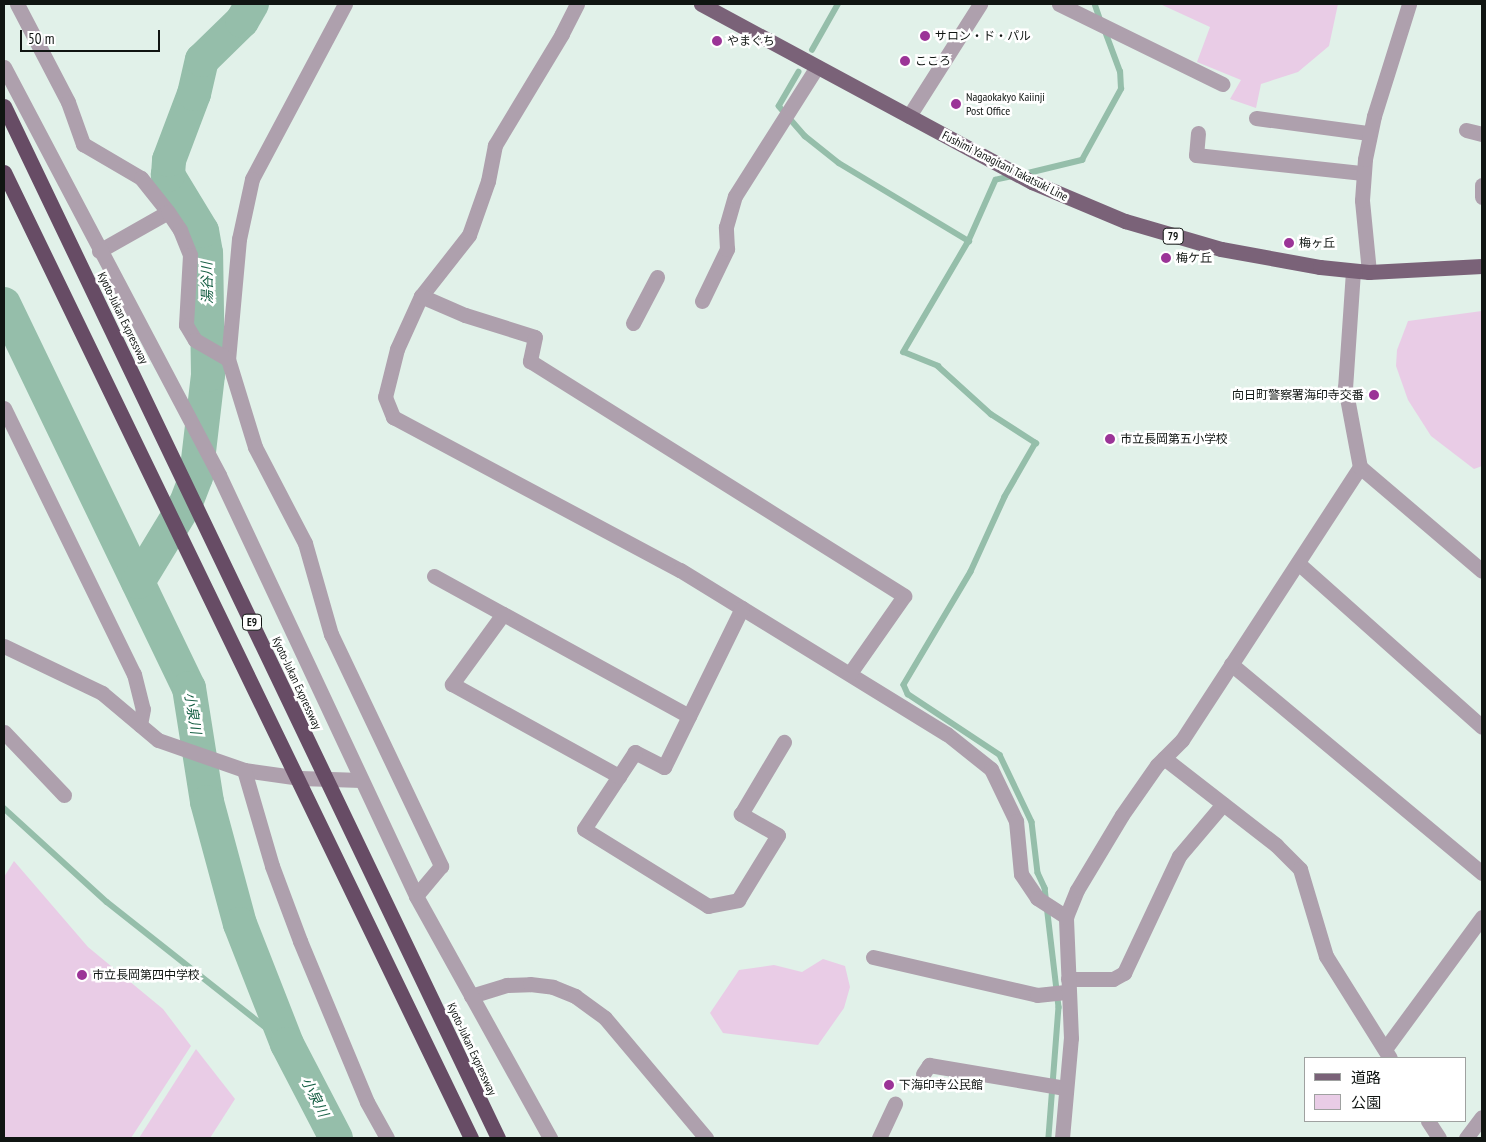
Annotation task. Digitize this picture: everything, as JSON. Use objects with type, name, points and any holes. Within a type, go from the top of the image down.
[{"type":"highway","name":"Kyoto-Jukan Expressway","points":[[4,106],[498,1138]]},
{"type":"highway","name":"E9","points":[[4,172],[471,1138]]},
{"type":"main road","name":"Fushimi Yanagitani Takatsuki Line","points":[[701,4],[1032,182],[1125,221],[1254,257],[1353,271],[1369,272],[1482,266]]},
{"type":"street","points":[[17,4],[68,102],[82,144],[141,178],[180,230],[190,255],[186,325],[195,340],[228,358]]},
{"type":"street","points":[[345,4],[252,179],[239,239],[228,358],[254,447],[305,543],[330,634],[441,866],[416,896]]},
{"type":"street","points":[[577,4],[562,34],[494,145],[488,181],[469,235],[421,296],[397,349],[385,397],[393,417],[680,570],[947,734],[991,769],[1016,821],[1021,874],[1036,898],[1066,917]]},
{"type":"street","points":[[909,116],[980,4]]},
{"type":"street","points":[[1369,272],[1363,173],[1369,132],[1410,4]]},
{"type":"street","points":[[1068,6],[1222,84]]},
{"type":"street","points":[[702,301],[727,249],[727,222],[734,196],[817,67]]},
{"type":"street","points":[[4,68],[219,475],[416,896],[550,1138]]},
{"type":"street","points":[[1256,118],[1369,132]]},
{"type":"street","points":[[1466,130],[1482,134]]},
{"type":"street","points":[[1198,133],[1196,155],[1363,173]]},
{"type":"street","points":[[1482,185],[1482,197]]},
{"type":"street","points":[[99,251],[168,212]]},
{"type":"street","points":[[1353,271],[1345,387],[1360,467],[1482,571]]},
{"type":"street","points":[[633,323],[657,277]]},
{"type":"street","points":[[421,296],[465,315],[535,336],[530,361],[904,596],[850,673]]},
{"type":"street","points":[[4,408],[134,674],[143,709],[140,725]]},
{"type":"street","points":[[1062,1138],[1071,1038],[1066,917],[1084,875],[1164,758],[1182,740],[1360,467]]},
{"type":"street","points":[[1298,563],[1482,726]]},
{"type":"street","points":[[434,576],[689,716]]},
{"type":"street","points":[[742,608],[664,767],[635,752],[584,829],[708,906],[738,900],[778,835],[741,814],[784,742]]},
{"type":"street","points":[[503,614],[452,684],[619,776]]},
{"type":"street","points":[[4,646],[102,693],[158,740],[239,767],[300,778],[361,780]]},
{"type":"street","points":[[1231,664],[1482,873]]},
{"type":"street","points":[[4,732],[64,795]]},
{"type":"street","points":[[1164,758],[1276,845],[1300,869],[1326,956],[1387,1054],[1482,917]]},
{"type":"street","points":[[239,767],[272,866],[314,976],[367,1102],[387,1138]]},
{"type":"street","points":[[874,957],[1037,995],[1068,986],[1113,979],[1124,973],[1180,856],[1223,804]]},
{"type":"street","points":[[471,996],[506,985],[524,984],[554,987],[576,996],[605,1018],[706,1138]]},
{"type":"street","points":[[923,1074],[929,1065],[1065,1088]]},
{"type":"street","points":[[879,1138],[895,1103]]},
{"type":"street","points":[[1466,1138],[1482,1117]]},
{"type":"street","points":[[1429,1122],[1439,1138]]},
{"type":"green space","points":[[1160,4],[1338,4],[1329,46],[1298,72],[1261,84],[1256,108],[1230,99],[1241,80],[1197,62],[1210,27]]},
{"type":"green space","points":[[1482,311],[1482,466],[1474,469],[1431,436],[1408,400],[1396,366],[1397,350],[1408,321]]},
{"type":"green space","name":"市立長岡第四中学校","points":[[14,861],[88,947],[163,1009],[191,1046],[131,1138],[4,1138],[4,877]]},
{"type":"green space","points":[[823,959],[845,966],[850,987],[844,1008],[818,1045],[723,1033],[710,1013],[739,970],[774,965],[802,972]]},
{"type":"green space","points":[[196,1049],[235,1099],[210,1138],[139,1138]]},
{"type":"waterway","name":"湯谷川","points":[[138,582],[186,503],[196,477],[208,375],[206,253],[202,231],[168,175],[169,160],[194,94],[202,60],[242,21],[252,4]]},
{"type":"waterway","points":[[812,50],[838,4]]},
{"type":"waterway","points":[[1095,4],[1101,21]]},
{"type":"waterway","points":[[1024,174],[1082,160],[1121,89],[1120,72],[1104,29]]},
{"type":"waterway","points":[[799,72],[779,106],[805,136],[839,163],[969,241]]},
{"type":"waterway","points":[[1015,176],[996,180],[969,241],[904,352],[938,366],[991,414],[1036,443],[1005,497],[971,572],[904,685],[908,694],[1000,755],[1032,822],[1038,873],[1045,888],[1059,1007],[1049,1138]]},
{"type":"waterway","name":"小泉川","points":[[4,304],[189,688],[207,802],[240,924],[287,1044],[336,1138]]},
{"type":"waterway","points":[[4,808],[107,902],[287,1044]]},
{"type":"place","name":"サロン・ド・パル","points":[[925,36]]},
{"type":"place","name":"やまぐち","points":[[717,41]]},
{"type":"place","name":"こころ","points":[[905,61]]},
{"type":"place","name":"Nagaokakyo Kaiinji Post Office","points":[[956,104]]},
{"type":"place","name":"梅ヶ丘","points":[[1289,243]]},
{"type":"place","name":"梅ケ丘","points":[[1166,258]]},
{"type":"place","name":"向日町警察署海印寺交番","points":[[1374,395]]},
{"type":"place","name":"市立長岡第五小学校","points":[[1110,439]]},
{"type":"place","name":"市立長岡第四中学校","points":[[82,975]]},
{"type":"place","name":"下海印寺公民館","points":[[889,1085]]}]
